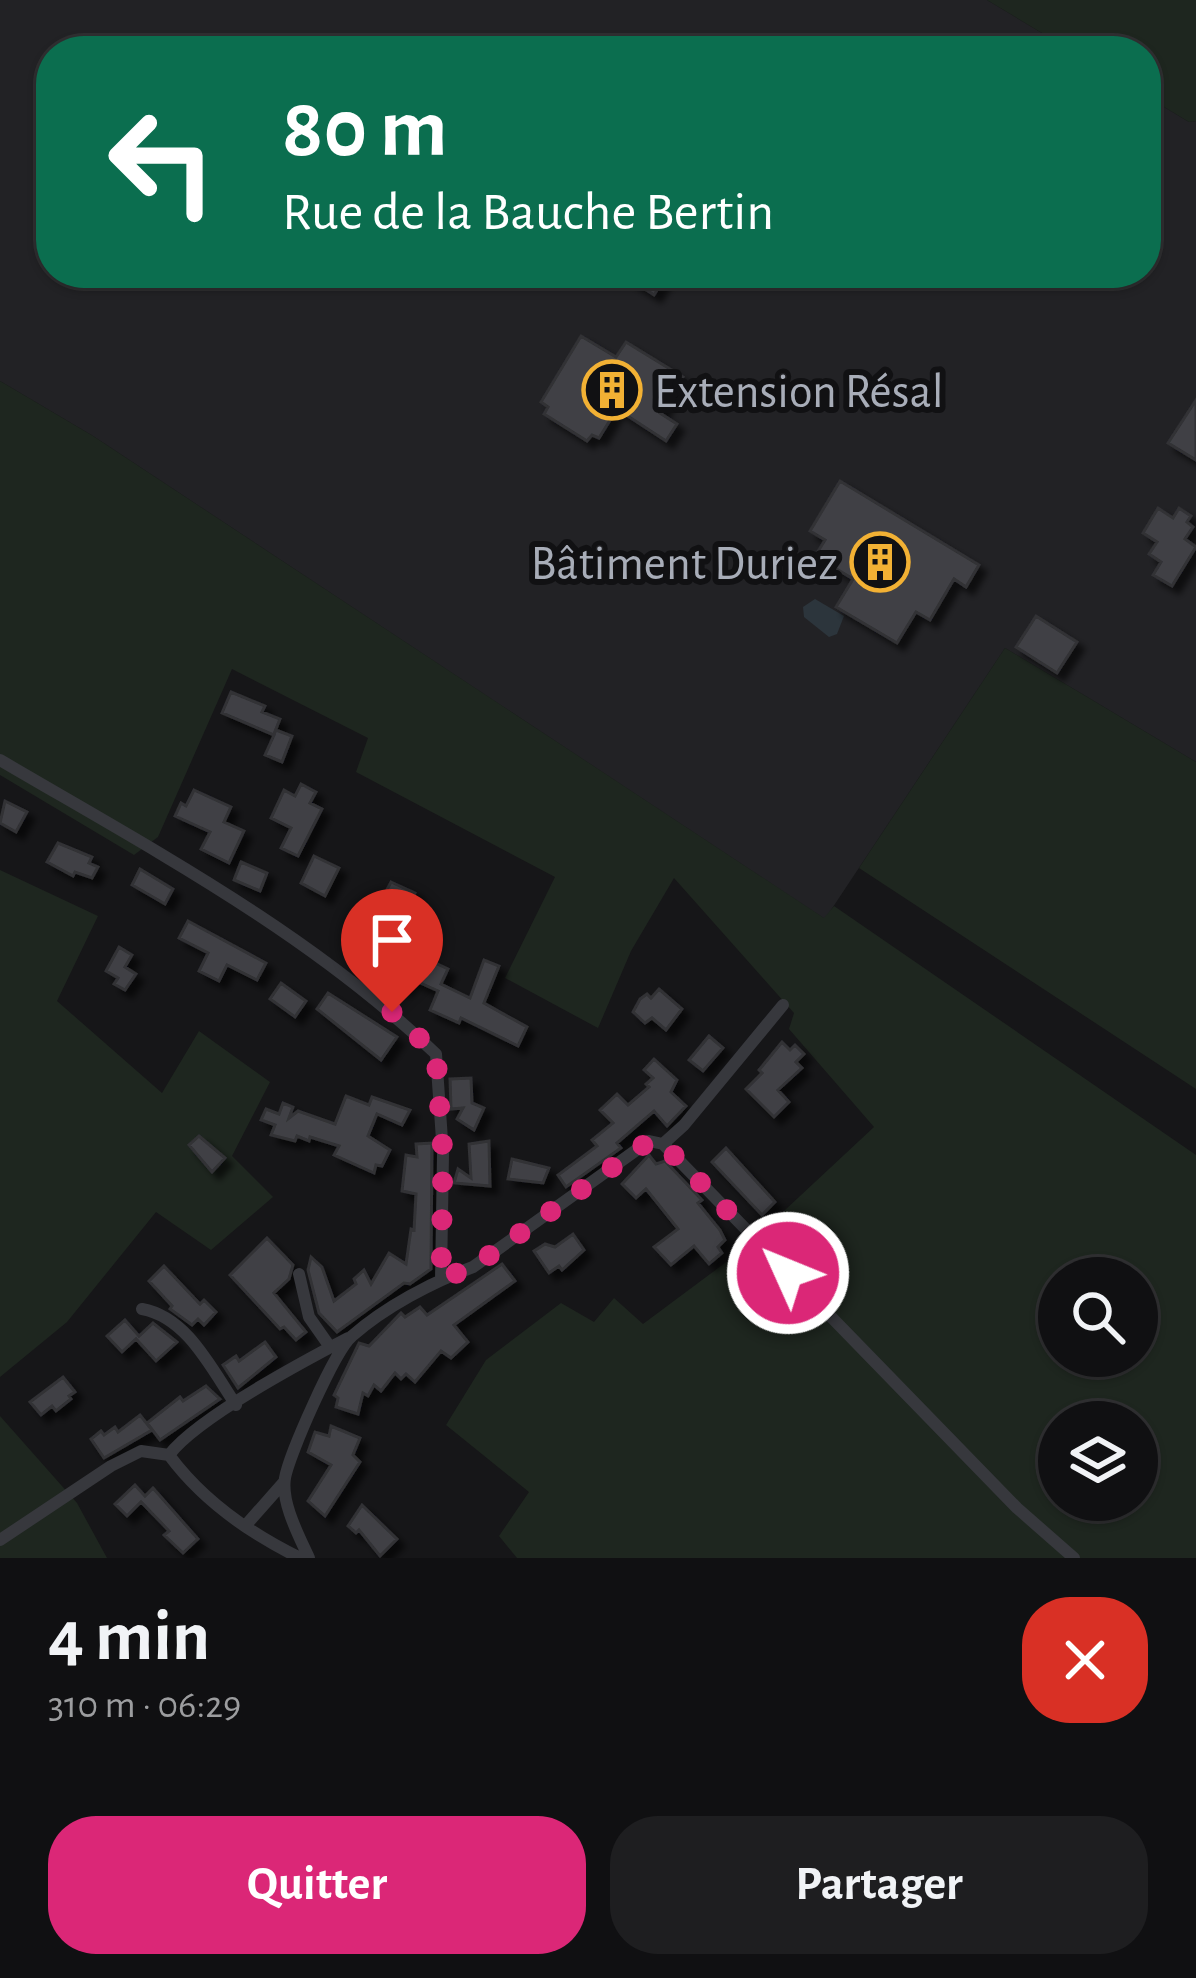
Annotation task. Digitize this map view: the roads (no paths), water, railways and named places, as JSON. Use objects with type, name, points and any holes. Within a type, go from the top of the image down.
[{"type":"street","points":[[0,760],[214,887],[392,1012],[436,1054],[443,1154],[441,1279]]},
{"type":"street","points":[[663,1144],[783,1005]]},
{"type":"street","points":[[169,1455],[178,1443],[236,1405],[441,1279],[473,1267],[649,1141],[663,1144],[1017,1508],[1074,1558]]},
{"type":"street","points":[[298,1274],[309,1317],[330,1348]]},
{"type":"street","points":[[142,1309],[165,1313],[197,1348],[236,1405]]},
{"type":"street","points":[[246,1526],[284,1482],[303,1428],[348,1338]]},
{"type":"street","points":[[0,1540],[141,1451],[169,1455],[204,1496],[304,1558]]},
{"type":"street","points":[[284,1482],[304,1558]]},
{"type":"place","name":"Extension Résal","points":[[612,390]]},
{"type":"place","name":"Bâtiment Duriez","points":[[880,562]]}]
